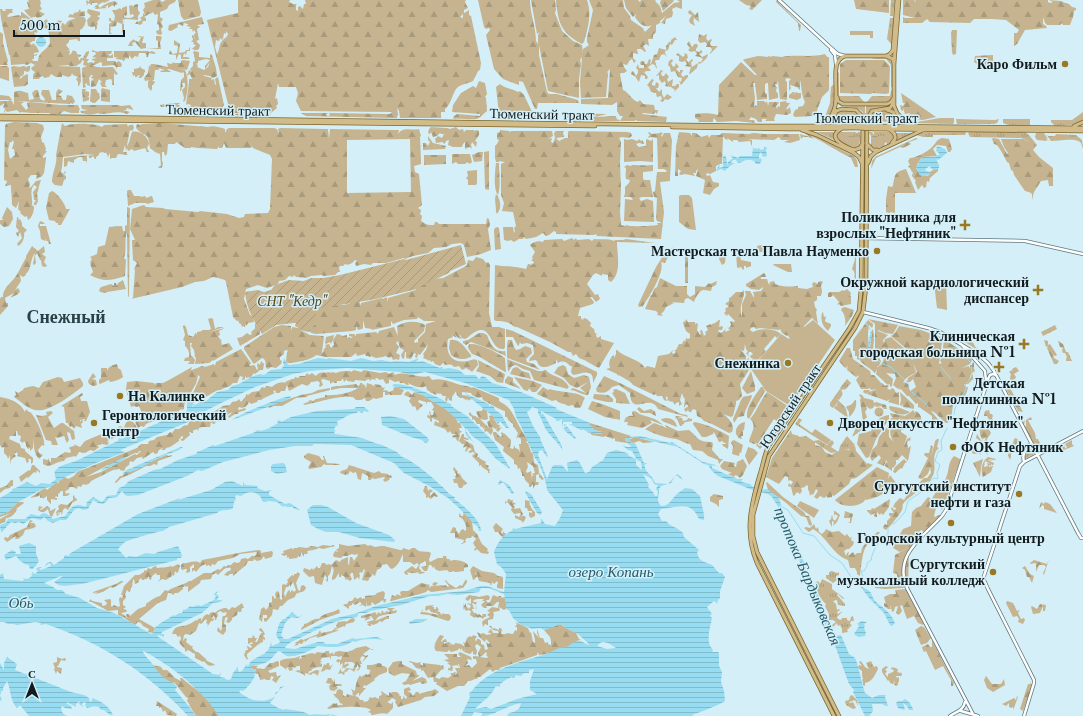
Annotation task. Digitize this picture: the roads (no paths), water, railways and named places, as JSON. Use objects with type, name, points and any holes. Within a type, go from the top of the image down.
[{"type":"main road","points":[[779,0],[838,54],[845,56],[886,56],[892,58],[894,64]]},
{"type":"main road","points":[[886,56],[890,54],[892,50],[898,0]]},
{"type":"main road","points":[[898,0],[894,64],[894,102],[896,112],[905,121],[911,125],[920,126]]},
{"type":"main road","points":[[810,126],[823,123],[828,120],[834,111],[836,99],[836,64],[835,55],[830,48]]},
{"type":"main road","points":[[836,64],[839,58],[845,56]]},
{"type":"main road","points":[[836,95],[838,101],[843,104],[888,104],[894,96]]},
{"type":"main road","points":[[836,99],[838,106],[845,109]]},
{"type":"main road","points":[[882,109],[891,111],[894,115],[893,122],[886,127],[894,134],[895,140],[892,143],[874,150],[865,143],[860,148],[854,150],[836,140],[836,134],[844,127],[837,123],[834,118],[835,113],[838,110],[856,110],[865,119],[872,111],[882,109],[890,108],[894,102]]},
{"type":"main road","name":"Тюменский тракт","points":[[0,117],[844,127],[920,126],[1083,128]]},
{"type":"main road","name":"Тюменский тракт","points":[[0,117],[788,129],[844,127]]},
{"type":"main road","name":"Югорский тракт","points":[[768,452],[850,336],[863,312],[866,292],[867,169],[865,119]]},
{"type":"main road","points":[[1068,127],[1077,126],[1083,122]]},
{"type":"main road","name":"Тюменский тракт","points":[[886,127],[1083,131]]},
{"type":"main road","points":[[788,129],[804,130],[848,150],[858,156],[863,165]]},
{"type":"main road","points":[[867,169],[869,160],[876,152],[924,130],[932,129]]},
{"type":"main road","points":[[1073,131],[1083,135]]},
{"type":"main road","name":"Югорский тракт","points":[[834,716],[755,559],[750,544],[749,532],[753,506],[768,452],[849,329],[858,310],[861,294],[861,240],[865,143]]},
{"type":"main road","points":[[861,240],[1020,241],[1083,254]]},
{"type":"main road","points":[[858,310],[933,329],[961,344],[985,360],[996,375],[1082,538]]},
{"type":"main road","points":[[961,344],[985,371],[986,381]]},
{"type":"main road","points":[[980,365],[980,362],[985,360]]},
{"type":"main road","points":[[985,371],[990,371],[990,366]]},
{"type":"main road","points":[[973,714],[907,588],[904,578],[904,565],[905,558],[909,550],[941,518],[946,510],[986,381],[990,375],[996,375]]},
{"type":"main road","points":[[1024,716],[1034,680],[988,589],[984,578],[1020,466],[1024,462],[1083,431]]},
{"type":"main road","points":[[1024,462],[1023,457],[1027,447],[1032,445]]},
{"type":"main road","name":"Югорский тракт","points":[[753,506],[752,530],[757,552],[839,716]]},
{"type":"main road","points":[[950,716],[964,706],[965,701]]},
{"type":"main road","points":[[960,710],[978,716]]},
{"type":"water","points":[[41,37],[46,42],[41,47],[36,42]]},
{"type":"water","points":[[937,146],[945,149],[947,153],[938,160],[936,159],[939,168],[936,170],[932,169],[930,166],[925,169],[926,171],[930,172],[930,175],[920,175],[916,168],[920,160],[922,157],[934,157],[939,155],[936,151]]},
{"type":"water","points":[[753,147],[754,149],[759,148],[761,150],[764,149],[764,147],[767,148],[767,156],[763,157],[761,152],[759,155],[759,158],[762,159],[760,164],[756,164],[754,161],[750,160],[739,163],[736,160],[733,160],[731,163],[735,163],[725,171],[721,169],[716,171],[719,165],[719,168],[723,167],[723,157],[725,155],[728,166],[728,162],[733,158],[730,155],[738,158],[740,156],[752,156]]},
{"type":"water","points":[[871,329],[871,357],[869,355],[868,346]]},
{"type":"water","points":[[284,358],[289,365],[318,358],[351,361],[361,358],[373,361],[382,360],[391,362],[409,362],[419,358],[416,362],[422,361],[440,368],[442,367],[443,369],[449,368],[459,370],[465,375],[475,375],[479,379],[482,376],[485,377],[492,383],[521,392],[590,423],[588,424],[594,428],[592,429],[602,432],[602,434],[589,433],[580,427],[584,430],[569,424],[572,424],[572,422],[563,422],[563,427],[562,419],[556,421],[556,419],[541,411],[541,415],[542,413],[544,415],[561,444],[563,451],[545,428],[538,413],[538,409],[532,407],[527,412],[548,456],[547,457],[542,450],[539,451],[538,455],[547,479],[554,465],[562,465],[568,472],[567,463],[577,460],[585,473],[589,472],[592,467],[603,460],[607,453],[616,450],[627,453],[629,456],[636,459],[636,465],[642,470],[641,462],[637,460],[632,451],[628,450],[622,445],[631,447],[627,443],[627,440],[625,441],[625,436],[627,438],[640,436],[670,443],[672,442],[703,462],[716,465],[712,465],[712,468],[737,479],[743,479],[741,481],[742,482],[750,484],[753,487],[762,490],[767,489],[779,498],[787,524],[828,620],[836,636],[841,635],[849,654],[855,658],[865,693],[872,698],[879,695],[886,695],[885,697],[888,706],[882,704],[872,704],[873,711],[869,716],[865,716],[853,692],[854,690],[849,684],[833,638],[827,629],[810,591],[810,587],[801,567],[798,554],[795,552],[791,536],[787,532],[788,528],[786,527],[782,513],[772,497],[768,494],[750,489],[718,476],[708,465],[704,464],[678,447],[635,437],[630,438],[629,440],[632,443],[635,443],[644,463],[648,463],[645,464],[645,469],[655,483],[668,484],[661,486],[659,489],[658,500],[661,506],[668,504],[685,488],[692,489],[700,496],[704,520],[699,519],[692,509],[686,506],[661,509],[658,514],[662,521],[666,521],[678,529],[683,533],[684,537],[699,550],[697,553],[702,561],[712,565],[725,577],[720,591],[720,598],[717,603],[714,601],[707,607],[712,614],[710,616],[712,618],[709,643],[713,650],[712,652],[719,653],[719,666],[722,672],[721,682],[725,701],[692,716],[507,716],[509,713],[518,709],[521,703],[486,716],[481,716],[482,713],[474,712],[472,716],[461,716],[470,697],[469,693],[486,677],[495,672],[516,663],[546,654],[558,648],[564,648],[577,641],[589,645],[578,634],[560,624],[544,630],[540,628],[532,629],[521,625],[513,618],[509,610],[507,610],[504,594],[488,588],[481,588],[479,592],[458,595],[447,594],[430,596],[401,605],[366,613],[359,613],[357,617],[332,623],[291,642],[285,648],[295,649],[318,642],[337,644],[353,638],[377,637],[384,640],[370,639],[355,642],[353,641],[349,644],[336,647],[318,646],[312,650],[294,656],[286,656],[279,651],[268,661],[259,665],[251,666],[252,669],[256,669],[254,678],[243,691],[241,690],[239,692],[247,698],[260,701],[275,697],[270,703],[284,710],[298,711],[310,715],[330,714],[329,716],[219,716],[204,697],[185,679],[164,663],[143,651],[160,674],[165,679],[173,682],[177,687],[175,690],[196,716],[188,716],[173,700],[140,673],[105,650],[86,640],[46,624],[40,625],[41,623],[35,622],[17,625],[0,622],[0,575],[3,573],[4,579],[23,581],[24,579],[22,578],[27,579],[31,577],[31,573],[33,574],[32,572],[35,574],[38,571],[36,569],[37,568],[42,567],[39,569],[41,570],[51,566],[50,563],[44,567],[47,563],[51,562],[54,565],[64,558],[64,556],[69,556],[69,554],[138,514],[180,498],[178,500],[211,490],[225,482],[232,481],[243,486],[243,482],[245,485],[258,486],[257,488],[265,491],[272,490],[269,492],[269,495],[285,504],[290,503],[300,510],[293,507],[283,507],[277,502],[263,502],[258,494],[253,492],[245,493],[241,496],[236,495],[233,508],[231,509],[127,541],[118,549],[126,558],[129,556],[136,557],[146,553],[154,554],[178,546],[182,555],[181,558],[177,558],[177,560],[82,584],[64,586],[54,582],[63,576],[44,583],[57,590],[62,590],[66,594],[80,598],[97,608],[114,613],[151,634],[156,626],[174,615],[175,616],[182,613],[183,610],[190,606],[201,606],[214,600],[216,596],[212,593],[214,594],[219,590],[216,594],[219,596],[217,600],[222,600],[226,597],[220,602],[213,603],[202,613],[162,632],[161,634],[164,634],[164,637],[159,635],[157,636],[213,674],[219,675],[221,672],[220,677],[228,680],[231,679],[237,666],[239,672],[242,671],[247,664],[248,668],[252,661],[267,651],[271,642],[272,646],[280,642],[276,635],[279,624],[292,612],[298,617],[304,614],[298,618],[291,617],[285,623],[281,635],[284,639],[288,639],[332,619],[354,614],[376,606],[423,595],[464,591],[481,586],[487,586],[504,592],[506,574],[497,564],[494,552],[501,540],[506,534],[512,531],[513,528],[515,529],[541,523],[541,518],[545,524],[555,526],[563,510],[547,490],[541,469],[509,400],[465,383],[425,372],[411,375],[400,372],[347,368],[293,374],[255,387],[200,414],[193,420],[120,450],[125,452],[65,477],[50,487],[44,488],[18,502],[8,512],[0,515],[0,498],[12,491],[12,489],[27,482],[36,486],[41,483],[50,484],[56,479],[55,471],[61,466],[76,461],[118,441],[119,438],[122,439],[178,414],[185,413],[187,410],[188,398],[193,392],[189,402],[191,404],[196,404],[192,407],[200,402],[206,401],[217,392],[228,390],[232,386],[251,377],[260,374],[264,375],[271,370],[281,369],[284,366]],"holes":[[[643,474],[651,478],[655,485],[658,485],[656,489],[658,492],[657,496],[655,496],[648,487],[649,485]],[[600,643],[608,643],[616,648],[607,649],[597,646]],[[534,669],[530,681],[530,690],[537,694],[517,699],[491,709],[486,707],[475,709],[489,696],[495,687],[500,687],[500,684],[511,677],[514,678],[516,675],[521,676],[524,673],[529,673],[529,670]]]},
{"type":"water","points":[[394,384],[405,385],[452,404],[451,406],[467,416],[495,443],[510,469],[496,459],[482,443],[472,436],[466,428],[466,431],[474,443],[466,435],[465,428],[445,409],[427,398],[424,400],[426,397],[425,396],[408,389],[392,386]]},
{"type":"water","points":[[464,393],[489,404],[489,407],[491,405],[494,407],[495,410],[501,414],[509,428],[506,428],[500,421],[498,425],[497,422],[492,419],[495,419],[494,417]]},
{"type":"water","points":[[290,396],[291,397],[287,400],[232,420],[260,406]]},
{"type":"water","points":[[356,407],[364,407],[369,411],[364,411],[362,413],[358,411],[357,413],[351,414],[337,421],[338,425],[334,430],[336,431],[334,432],[335,434],[362,438],[397,452],[433,478],[455,497],[454,499],[475,518],[481,531],[479,531],[478,527],[448,498],[404,473],[394,463],[351,445],[314,444],[312,446],[295,446],[269,450],[223,462],[202,471],[198,470],[187,476],[138,495],[128,496],[122,491],[117,497],[109,498],[103,504],[93,500],[88,509],[75,509],[66,520],[60,520],[53,523],[44,517],[41,520],[32,518],[23,524],[19,522],[11,522],[1,532],[0,525],[6,523],[8,519],[25,519],[31,514],[39,516],[43,513],[47,514],[53,519],[65,516],[74,506],[80,505],[86,507],[87,502],[93,497],[102,502],[107,496],[116,495],[119,488],[124,486],[129,481],[196,454],[198,451],[213,445],[215,446],[258,430],[260,431],[267,429],[278,423],[277,421],[280,420],[281,422],[291,417],[317,411],[354,409]]},
{"type":"water","points":[[390,416],[404,419],[427,437],[429,440],[428,442],[425,443],[422,440],[382,425],[381,417]]},
{"type":"water","points":[[567,427],[576,438],[575,439],[563,428]]},
{"type":"water","points":[[183,447],[140,468],[122,474],[128,469]]},
{"type":"water","points":[[122,458],[126,458],[101,471],[102,469]]},
{"type":"water","points":[[273,464],[285,464],[287,472],[277,474],[271,471],[271,466]]},
{"type":"water","points":[[677,474],[683,480],[675,476]]},
{"type":"water","points":[[500,480],[509,485],[514,493],[512,494],[503,482],[499,485]]},
{"type":"water","points":[[525,491],[531,494],[542,512],[540,515],[537,513]]},
{"type":"water","points":[[313,505],[328,507],[356,523],[389,535],[395,540],[394,542],[360,538],[339,532],[326,532],[318,529],[311,525],[307,510]]},
{"type":"water","points":[[29,543],[36,546],[36,554],[39,561],[33,569],[30,569],[29,565],[22,562],[16,556],[6,560],[4,555],[12,550],[16,552],[15,554],[21,554],[19,546]]},
{"type":"water","points":[[860,586],[870,592],[876,602],[889,613],[895,623],[892,626],[884,613],[869,598]]},
{"type":"water","points":[[416,619],[428,619],[423,622],[410,624],[409,622]]},
{"type":"water","points":[[861,621],[867,622],[864,624],[866,633],[865,636],[858,637],[854,634],[859,626],[857,623]]},
{"type":"water","points":[[7,657],[17,664],[15,670],[71,692],[84,695],[89,698],[90,702],[92,701],[92,698],[99,701],[107,706],[113,715],[101,710],[99,707],[87,708],[85,705],[86,703],[84,702],[82,704],[83,707],[79,704],[80,701],[76,704],[76,707],[67,702],[72,709],[62,706],[62,712],[67,716],[29,716],[20,705],[17,708],[15,705],[7,681],[3,691],[1,691],[0,696],[0,663],[4,670],[4,663]]},
{"type":"water","points":[[905,699],[910,703],[913,710],[909,710],[903,703],[904,710],[898,708],[896,703]]},
{"type":"waterway","points":[[866,323],[870,329]]},
{"type":"waterway","points":[[870,349],[880,362]]},
{"type":"waterway","points":[[965,356],[970,362]]},
{"type":"waterway","points":[[883,364],[891,367],[905,380]]},
{"type":"waterway","points":[[954,414],[957,403],[966,388],[965,385],[971,377],[971,366]]},
{"type":"waterway","points":[[941,367],[951,379]]},
{"type":"waterway","points":[[906,381],[909,385]]},
{"type":"waterway","points":[[912,392],[928,407]]},
{"type":"waterway","name":"протока Бардыковская","points":[[780,506],[788,510],[803,533],[814,536],[830,555],[842,563],[853,580],[860,586],[865,582],[861,571],[864,571],[867,563],[871,560],[873,552],[882,539],[888,534],[888,528],[905,512],[908,501],[924,490],[929,482],[934,478],[937,479],[937,473],[940,465],[935,461],[938,452],[942,450],[941,441],[947,428]]},
{"type":"place","name":"Каро Фильм","points":[[1065,64]]},
{"type":"place","name":"Поликлиника для взрослых \"Нефтяник\"","points":[[965,225]]},
{"type":"place","name":"Мастерская тела Павла Науменко","points":[[877,251]]},
{"type":"place","name":"Окружной кардиологический диспансер","points":[[1038,290]]},
{"type":"place","name":"Клиническая городская больница №1","points":[[1024,344]]},
{"type":"place","name":"Снежинка","points":[[788,363]]},
{"type":"place","name":"Детская поликлиника №1","points":[[999,367]]},
{"type":"place","name":"На Калинке","points":[[120,396]]},
{"type":"place","name":"Геронтологический центр","points":[[94,423]]},
{"type":"place","name":"Дворец искусств \"Нефтяник\"","points":[[830,423]]},
{"type":"place","name":"ФОК Нефтяник","points":[[953,447]]},
{"type":"place","name":"Сургутский институт нефти и газа","points":[[1019,494]]},
{"type":"place","name":"Городской культурный центр","points":[[951,523]]},
{"type":"place","name":"Сургутский музыкальный колледж","points":[[993,572]]},
{"type":"district","name":"Снежный","points":[[66,317]]},
{"type":"park label","name":"СНТ \"Кедр\"","points":[[292,301]]},
{"type":"water label","name":"озеро Копань","points":[[611,571]]},
{"type":"water label","name":"Обь","points":[[21,602]]}]
